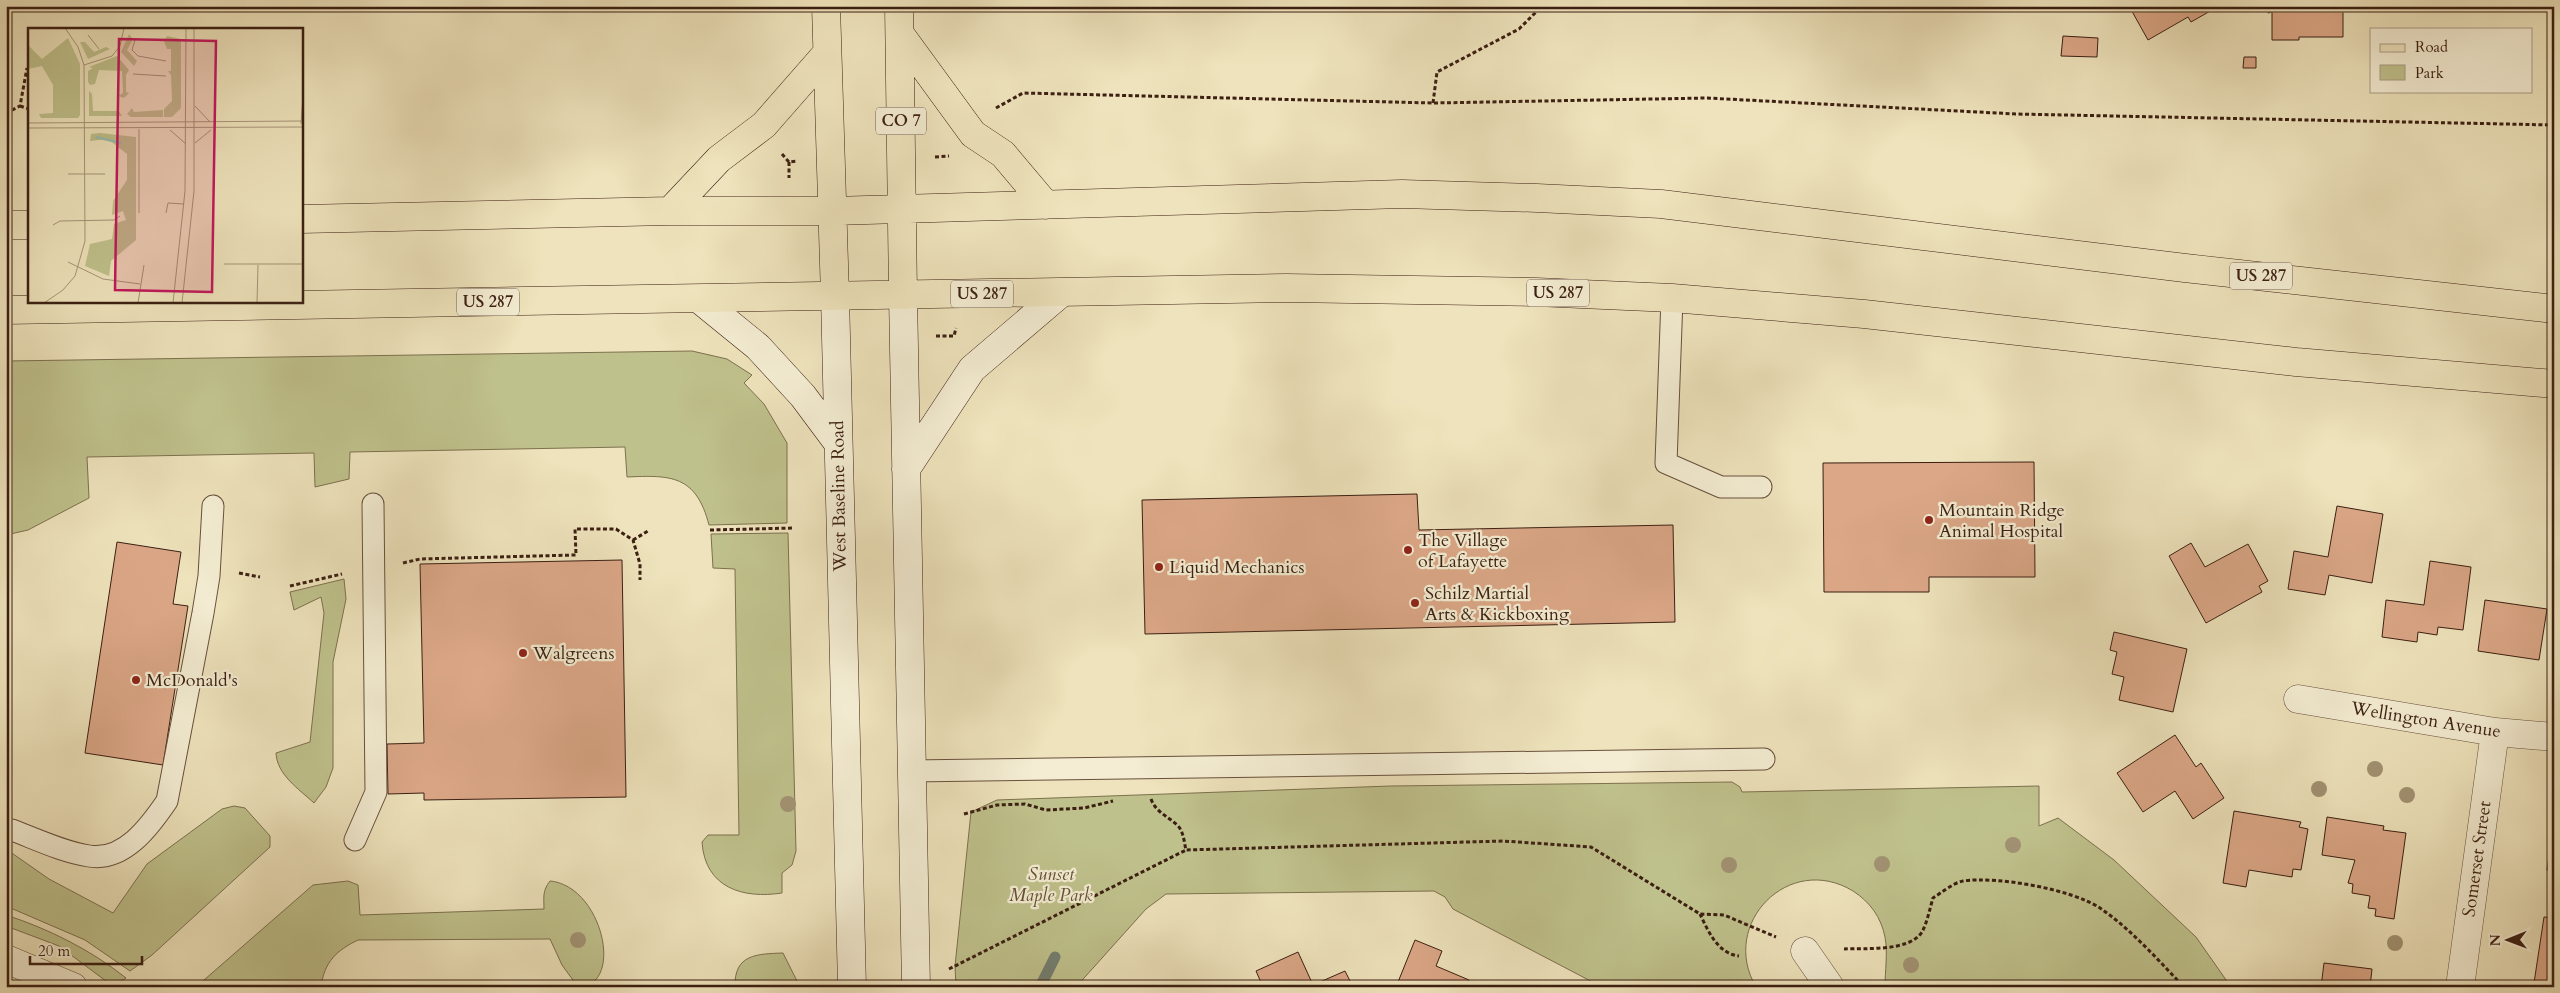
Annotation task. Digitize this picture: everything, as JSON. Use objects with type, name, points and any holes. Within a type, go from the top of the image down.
[{"type":"main road","name":"West Baseline Road","points":[[826,6],[833,211],[852,987]]},
{"type":"main road","name":"CO 7","points":[[899,6],[903,295]]},
{"type":"main road","points":[[900,34],[961,120],[973,134],[1003,154],[1046,205]]},
{"type":"main road","points":[[670,211],[719,159],[764,125],[827,53]]},
{"type":"main road","name":"US 287","points":[[302,219],[670,211],[833,211],[1402,194],[1661,204],[2156,264],[2554,309]]},
{"type":"main road","points":[[6,225],[28,225]]},
{"type":"main road","name":"US 287","points":[[6,310],[1286,288],[1536,292],[1672,298],[1864,314],[2305,363],[2554,384]]},
{"type":"main road","points":[[906,470],[972,369],[1061,292]]},
{"type":"main road","points":[[903,295],[916,987]]},
{"type":"main road","points":[[699,299],[758,347],[803,396],[838,443]]},
{"type":"main road","name":"Wellington Avenue","points":[[2298,699],[2495,732],[2554,738]]},
{"type":"main road","name":"Somerset Street","points":[[2460,987],[2495,732]]},
{"type":"main road","points":[[1805,950],[1830,987]]},
{"type":"main road","points":[[6,959],[73,987]]},
{"type":"lane","points":[[1672,298],[1666,463],[1721,487],[1761,487]]},
{"type":"lane","points":[[355,840],[376,792],[373,504]]},
{"type":"lane","points":[[12,830],[90,856],[109,854],[127,847],[151,824],[167,801],[204,613],[209,576],[213,506]]},
{"type":"lane","points":[[911,771],[1764,759]]},
{"type":"path","points":[[1433,103],[1437,72],[1519,29],[1542,6]]},
{"type":"path","points":[[20,106],[27,68]]},
{"type":"path","points":[[994,110],[1023,93],[1433,103],[1707,98],[2016,114],[2554,125]]},
{"type":"path","points":[[6,113],[20,106],[28,109]]},
{"type":"path","points":[[778,148],[789,162],[789,178]]},
{"type":"path","points":[[929,157],[957,156]]},
{"type":"path","points":[[789,162],[805,159]]},
{"type":"path","points":[[936,336],[954,336],[958,322]]},
{"type":"path","points":[[710,530],[794,528]]},
{"type":"path","points":[[402,564],[420,559],[576,555],[575,529],[616,529],[634,540],[640,564],[640,580]]},
{"type":"path","points":[[634,540],[648,531]]},
{"type":"path","points":[[239,574],[260,577]]},
{"type":"path","points":[[290,586],[342,574]]},
{"type":"path","points":[[1150,767],[1151,801],[1156,809],[1179,828],[1186,850]]},
{"type":"path","points":[[964,814],[997,805],[1024,804],[1046,810],[1084,808],[1113,801],[1122,801]]},
{"type":"path","points":[[1142,801],[1151,801]]},
{"type":"path","points":[[944,971],[1186,850],[1503,842],[1591,847],[1700,914],[1724,915],[1747,922],[1805,950],[1886,948],[1908,944],[1922,932],[1933,898],[1961,881],[2000,881],[2058,891],[2099,908],[2137,938],[2184,987]]},
{"type":"path","points":[[1700,914],[1714,941],[1730,955],[1739,956]]},
{"type":"green space","points":[[692,351],[727,359],[752,375],[744,383],[764,404],[787,443],[787,523],[709,525],[704,508],[689,487],[669,478],[627,477],[625,447],[350,452],[349,479],[315,487],[314,453],[87,457],[89,498],[28,530],[6,535],[6,361]]},
{"type":"green space","points":[[788,533],[796,851],[792,865],[782,873],[782,893],[753,894],[740,892],[718,880],[710,870],[705,858],[702,842],[708,835],[739,835],[735,569],[713,568],[711,534]]},
{"type":"green space","points":[[344,579],[346,599],[333,662],[333,768],[326,787],[314,803],[285,775],[277,761],[276,753],[310,742],[324,613],[321,597],[294,610],[290,592]]},
{"type":"green space","name":"Sunset Maple Park","points":[[1732,782],[1740,787],[1742,792],[2039,786],[2039,826],[2058,818],[2114,860],[2196,937],[2231,987],[1885,987],[1886,943],[1881,923],[1874,911],[1865,900],[1853,891],[1829,881],[1806,881],[1784,888],[1767,901],[1754,919],[1747,940],[1747,963],[1756,987],[1602,987],[1453,909],[1445,897],[1434,891],[1166,894],[1146,909],[1076,987],[956,987],[955,966],[971,812],[997,800],[1391,786]]},
{"type":"green space","points":[[234,806],[245,808],[270,836],[270,847],[152,955],[130,971],[85,940],[6,906],[6,849],[49,879],[113,913],[147,864],[222,809]]},
{"type":"green space","points":[[348,881],[358,885],[360,915],[544,909],[545,891],[550,881],[568,887],[583,900],[595,917],[602,936],[604,955],[601,971],[592,983],[578,987],[562,965],[550,939],[358,940],[344,948],[328,964],[321,987],[196,987],[313,885]]},
{"type":"green space","points":[[6,915],[69,941],[99,958],[126,978],[115,985],[110,984],[59,946],[6,926]]},
{"type":"green space","points":[[783,953],[797,981],[797,987],[735,987],[738,968],[743,962],[756,955]]},
{"type":"building","points":[[2129,6],[2219,6],[2191,22],[2188,17],[2148,40]]},
{"type":"building","points":[[2268,6],[2343,6],[2343,37],[2299,37],[2299,40],[2272,40],[2272,12],[2268,13]]},
{"type":"building","points":[[2063,36],[2098,38],[2097,57],[2061,56]]},
{"type":"building","points":[[2244,57],[2256,57],[2256,68],[2243,68]]},
{"type":"building","name":"Mountain Ridge Animal Hospital","points":[[2034,462],[2035,577],[1929,577],[1929,592],[1824,592],[1823,463]]},
{"type":"building","name":"The Village of Lafayette","points":[[1417,494],[1419,530],[1673,525],[1675,622],[1145,634],[1142,500]]},
{"type":"building","points":[[2337,506],[2383,514],[2372,583],[2329,575],[2325,595],[2288,589],[2294,551],[2328,557]]},
{"type":"building","name":"McDonald's","points":[[117,542],[181,552],[173,604],[188,606],[163,765],[85,753]]},
{"type":"building","points":[[2191,543],[2205,567],[2248,544],[2268,581],[2259,586],[2262,592],[2206,623],[2169,556]]},
{"type":"building","name":"Walgreens","points":[[622,560],[626,797],[424,800],[424,793],[388,794],[387,744],[424,743],[420,564]]},
{"type":"building","points":[[2430,561],[2471,567],[2463,630],[2438,627],[2437,635],[2418,632],[2417,642],[2382,637],[2386,600],[2424,605]]},
{"type":"building","points":[[2485,600],[2547,609],[2539,660],[2478,651]]},
{"type":"building","points":[[2114,632],[2187,649],[2173,712],[2119,700],[2124,677],[2112,674],[2117,652],[2110,650]]},
{"type":"building","points":[[2175,735],[2196,767],[2201,763],[2224,798],[2193,819],[2175,791],[2143,812],[2117,773]]},
{"type":"building","points":[[2234,811],[2301,822],[2299,827],[2308,829],[2301,870],[2293,869],[2292,877],[2249,870],[2246,887],[2223,883]]},
{"type":"building","points":[[2327,817],[2384,826],[2383,830],[2406,833],[2394,919],[2375,916],[2376,909],[2368,908],[2370,896],[2352,893],[2353,884],[2348,883],[2355,860],[2322,855]]},
{"type":"building","points":[[2554,820],[2554,889],[2551,888],[2553,871],[2547,870]]},
{"type":"building","points":[[2544,917],[2554,918],[2554,986],[2534,983]]},
{"type":"building","points":[[1415,940],[1442,951],[1436,966],[1469,980],[1466,987],[1396,987]]},
{"type":"building","points":[[1298,952],[1313,985],[1345,971],[1353,987],[1263,987],[1256,971]]},
{"type":"building","points":[[2324,963],[2372,969],[2370,987],[2321,987]]},
{"type":"waterway","points":[[1040,987],[1055,957]]},
{"type":"place","name":"Mountain Ridge Animal Hospital","points":[[1929,520]]},
{"type":"place","name":"The Village of Lafayette","points":[[1408,550]]},
{"type":"place","name":"Liquid Mechanics","points":[[1159,567]]},
{"type":"place","name":"Schilz Martial Arts & Kickboxing","points":[[1415,603]]},
{"type":"place","name":"Walgreens","points":[[523,653]]},
{"type":"place","name":"McDonald's","points":[[136,680]]}]
